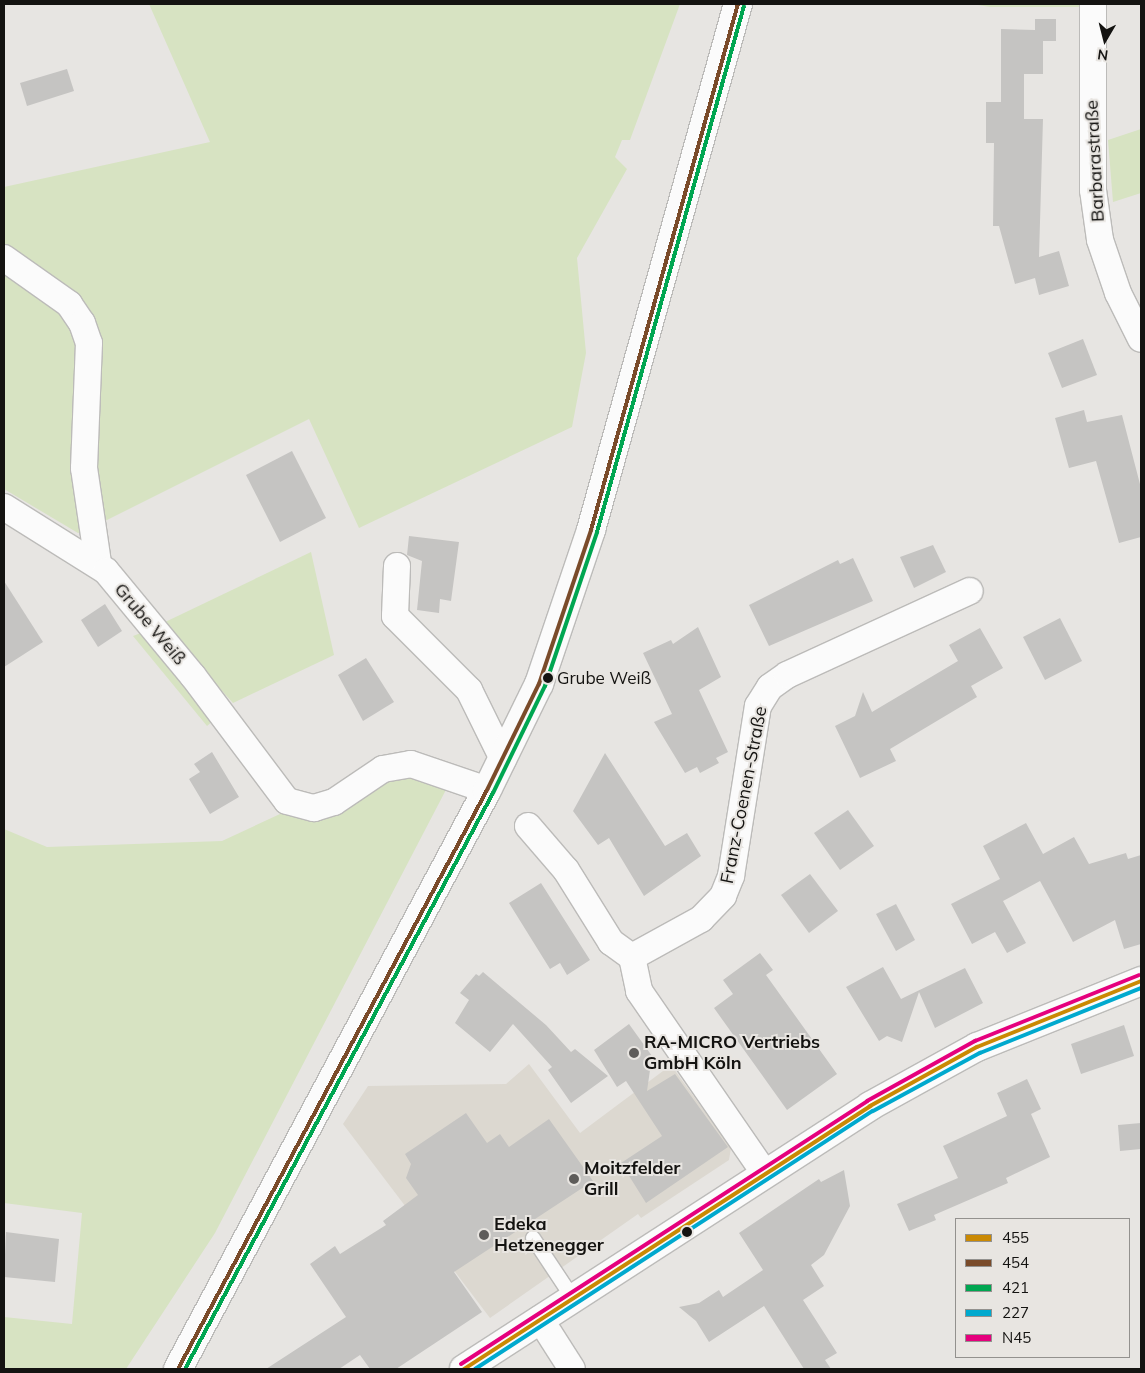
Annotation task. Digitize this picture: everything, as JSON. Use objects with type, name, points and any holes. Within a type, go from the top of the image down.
[{"type":"main road","points":[[178,1369],[487,790],[538,684],[591,530],[738,4]]},
{"type":"main road","points":[[464,1369],[764,1172],[870,1106],[977,1047],[1141,982]]},
{"type":"street","name":"Barbarastraße","points":[[1093,4],[1093,190],[1100,240],[1118,293],[1141,339]]},
{"type":"street","points":[[4,258],[69,304],[82,322],[89,343],[84,468],[98,563]]},
{"type":"street","name":"Grube Weiß","points":[[4,507],[98,563],[194,676],[287,801],[314,808],[334,802],[384,769],[411,764],[487,790]]},
{"type":"street","points":[[397,566],[395,616],[469,690],[503,759]]},
{"type":"street","name":"Franz-Coenen-Straße","points":[[632,957],[701,919],[723,896],[730,876],[758,706],[770,687],[787,675],[970,591]]},
{"type":"street","points":[[528,826],[566,870],[611,942],[632,957],[639,991],[764,1172]]},
{"type":"street","points":[[540,1318],[572,1369]]},
{"type":"lane","points":[[533,1238],[572,1297]]},
{"type":"shaded area","points":[[529,1064],[580,1133],[671,1065],[731,1148],[729,1160],[641,1218],[638,1214],[490,1318],[343,1124],[368,1086],[506,1084]]},
{"type":"green space","points":[[149,4],[680,4],[630,140],[622,140],[615,157],[627,169],[577,258],[586,353],[572,427],[359,528],[309,419],[101,523],[92,471],[96,340],[4,248],[4,187],[210,142]]},
{"type":"green space","points":[[972,4],[1079,4],[1079,7],[990,7]]},
{"type":"green space","points":[[1141,129],[1141,193],[1113,202],[1108,140]]},
{"type":"green space","points":[[4,267],[60,308],[80,344],[84,531],[78,533],[4,489]]},
{"type":"green space","points":[[311,552],[334,655],[233,703],[161,624]]},
{"type":"green space","points":[[141,633],[213,721],[207,726],[133,636]]},
{"type":"green space","points":[[410,769],[449,784],[215,1233],[126,1369],[4,1369],[4,1317],[72,1324],[82,1213],[4,1203],[4,829],[47,847],[222,841],[280,814],[281,807]]},
{"type":"building","points":[[1035,19],[1056,19],[1056,41],[1043,41],[1043,74],[1024,74],[1024,119],[1043,119],[1039,257],[1059,251],[1069,286],[1039,295],[1035,278],[1015,284],[999,226],[993,226],[994,143],[986,143],[986,102],[1001,102],[1001,29],[1035,30]]},
{"type":"building","points":[[67,69],[74,91],[27,106],[20,83]]},
{"type":"building","points":[[1083,339],[1097,375],[1062,388],[1048,353]]},
{"type":"building","points":[[1084,410],[1087,422],[1122,415],[1141,488],[1141,537],[1119,543],[1096,461],[1069,468],[1055,418]]},
{"type":"building","points":[[292,451],[326,518],[280,542],[246,475]]},
{"type":"building","points":[[409,536],[459,542],[451,601],[440,599],[439,613],[417,610],[422,561],[407,555]]},
{"type":"building","points":[[933,545],[946,572],[914,588],[900,557]]},
{"type":"building","points":[[853,558],[873,601],[769,646],[749,605],[838,560],[840,564]]},
{"type":"building","points":[[4,581],[43,642],[4,667]]},
{"type":"building","points":[[105,604],[122,631],[98,647],[81,620]]},
{"type":"building","points":[[1060,618],[1082,661],[1045,680],[1023,637]]},
{"type":"building","points":[[698,627],[721,677],[699,690],[728,752],[716,758],[719,763],[700,773],[697,767],[685,773],[654,722],[672,714],[643,653],[671,640],[673,644]]},
{"type":"building","points":[[980,628],[1003,668],[971,686],[977,697],[890,749],[896,761],[860,778],[835,726],[855,716],[863,692],[872,712],[958,661],[949,645]]},
{"type":"building","points":[[366,658],[394,702],[363,721],[338,675]]},
{"type":"building","points":[[212,752],[239,797],[210,814],[189,779],[200,772],[194,764]]},
{"type":"building","points":[[605,753],[665,846],[687,833],[701,856],[644,896],[609,838],[598,845],[573,811]]},
{"type":"building","points":[[848,810],[874,846],[840,870],[814,833]]},
{"type":"building","points":[[1026,823],[1043,854],[1074,837],[1089,864],[1126,853],[1128,859],[1141,855],[1141,944],[1124,949],[1115,920],[1073,942],[1040,881],[1003,901],[1026,943],[1007,953],[995,932],[972,944],[951,904],[1000,879],[983,846]]},
{"type":"building","points":[[810,874],[838,911],[809,933],[781,895]]},
{"type":"building","points":[[541,883],[590,960],[567,975],[560,963],[550,969],[509,903]]},
{"type":"building","points":[[896,904],[915,940],[896,951],[876,914]]},
{"type":"building","points":[[760,953],[773,970],[766,975],[837,1074],[787,1110],[714,1008],[733,994],[723,980]]},
{"type":"building","points":[[883,967],[901,999],[965,968],[983,1003],[935,1028],[919,992],[902,1042],[887,1036],[879,1041],[846,987]]},
{"type":"building","points":[[483,972],[546,1025],[571,1052],[575,1049],[608,1076],[571,1103],[548,1070],[552,1067],[513,1024],[490,1052],[455,1023],[469,1000],[460,993],[476,974],[479,976]]},
{"type":"building","points":[[629,1024],[652,1056],[647,1091],[675,1074],[728,1147],[646,1203],[621,1163],[662,1136],[626,1081],[617,1087],[594,1050]]},
{"type":"building","points":[[1124,1025],[1134,1056],[1081,1074],[1071,1044]]},
{"type":"building","points":[[1027,1079],[1041,1109],[1031,1114],[1050,1157],[1006,1178],[1008,1183],[934,1215],[936,1220],[909,1231],[897,1204],[958,1178],[943,1146],[1007,1116],[997,1093]]},
{"type":"building","points":[[466,1113],[487,1143],[500,1134],[509,1147],[549,1119],[593,1181],[454,1272],[482,1312],[396,1369],[370,1369],[360,1355],[339,1369],[266,1369],[346,1317],[310,1264],[335,1246],[340,1254],[386,1225],[383,1221],[418,1195],[406,1178],[411,1164],[405,1154]]},
{"type":"building","points":[[1141,1123],[1141,1149],[1120,1151],[1118,1125]]},
{"type":"building","points":[[844,1170],[850,1206],[824,1255],[811,1265],[824,1286],[803,1300],[837,1353],[825,1360],[831,1369],[804,1369],[764,1306],[709,1342],[696,1321],[679,1307],[699,1303],[719,1290],[723,1297],[763,1270],[739,1233],[819,1179],[821,1182]]},
{"type":"building","points":[[6,1232],[59,1239],[55,1282],[4,1277]]},
{"type":"transit line","name":"454","points":[[178,1369],[487,790],[539,684],[591,530],[738,4]]},
{"type":"transit line","name":"421","points":[[185,1369],[493,793],[545,686],[597,532],[744,6]]},
{"type":"transit line","name":"N45","points":[[461,1364],[867,1101],[975,1041],[1139,975]]},
{"type":"transit line","name":"455","points":[[464,1369],[870,1106],[977,1047],[1141,981]]},
{"type":"transit line","name":"227","points":[[475,1369],[873,1111],[980,1053],[1141,988]]},
{"type":"place","name":"Grube Weiß","points":[[548,678]]},
{"type":"place","name":"RA-MICRO Vertriebs GmbH Köln","points":[[634,1053]]},
{"type":"place","name":"Moitzfelder Grill","points":[[574,1179]]},
{"type":"place","name":"Edeka Hetzenegger","points":[[484,1235]]}]
